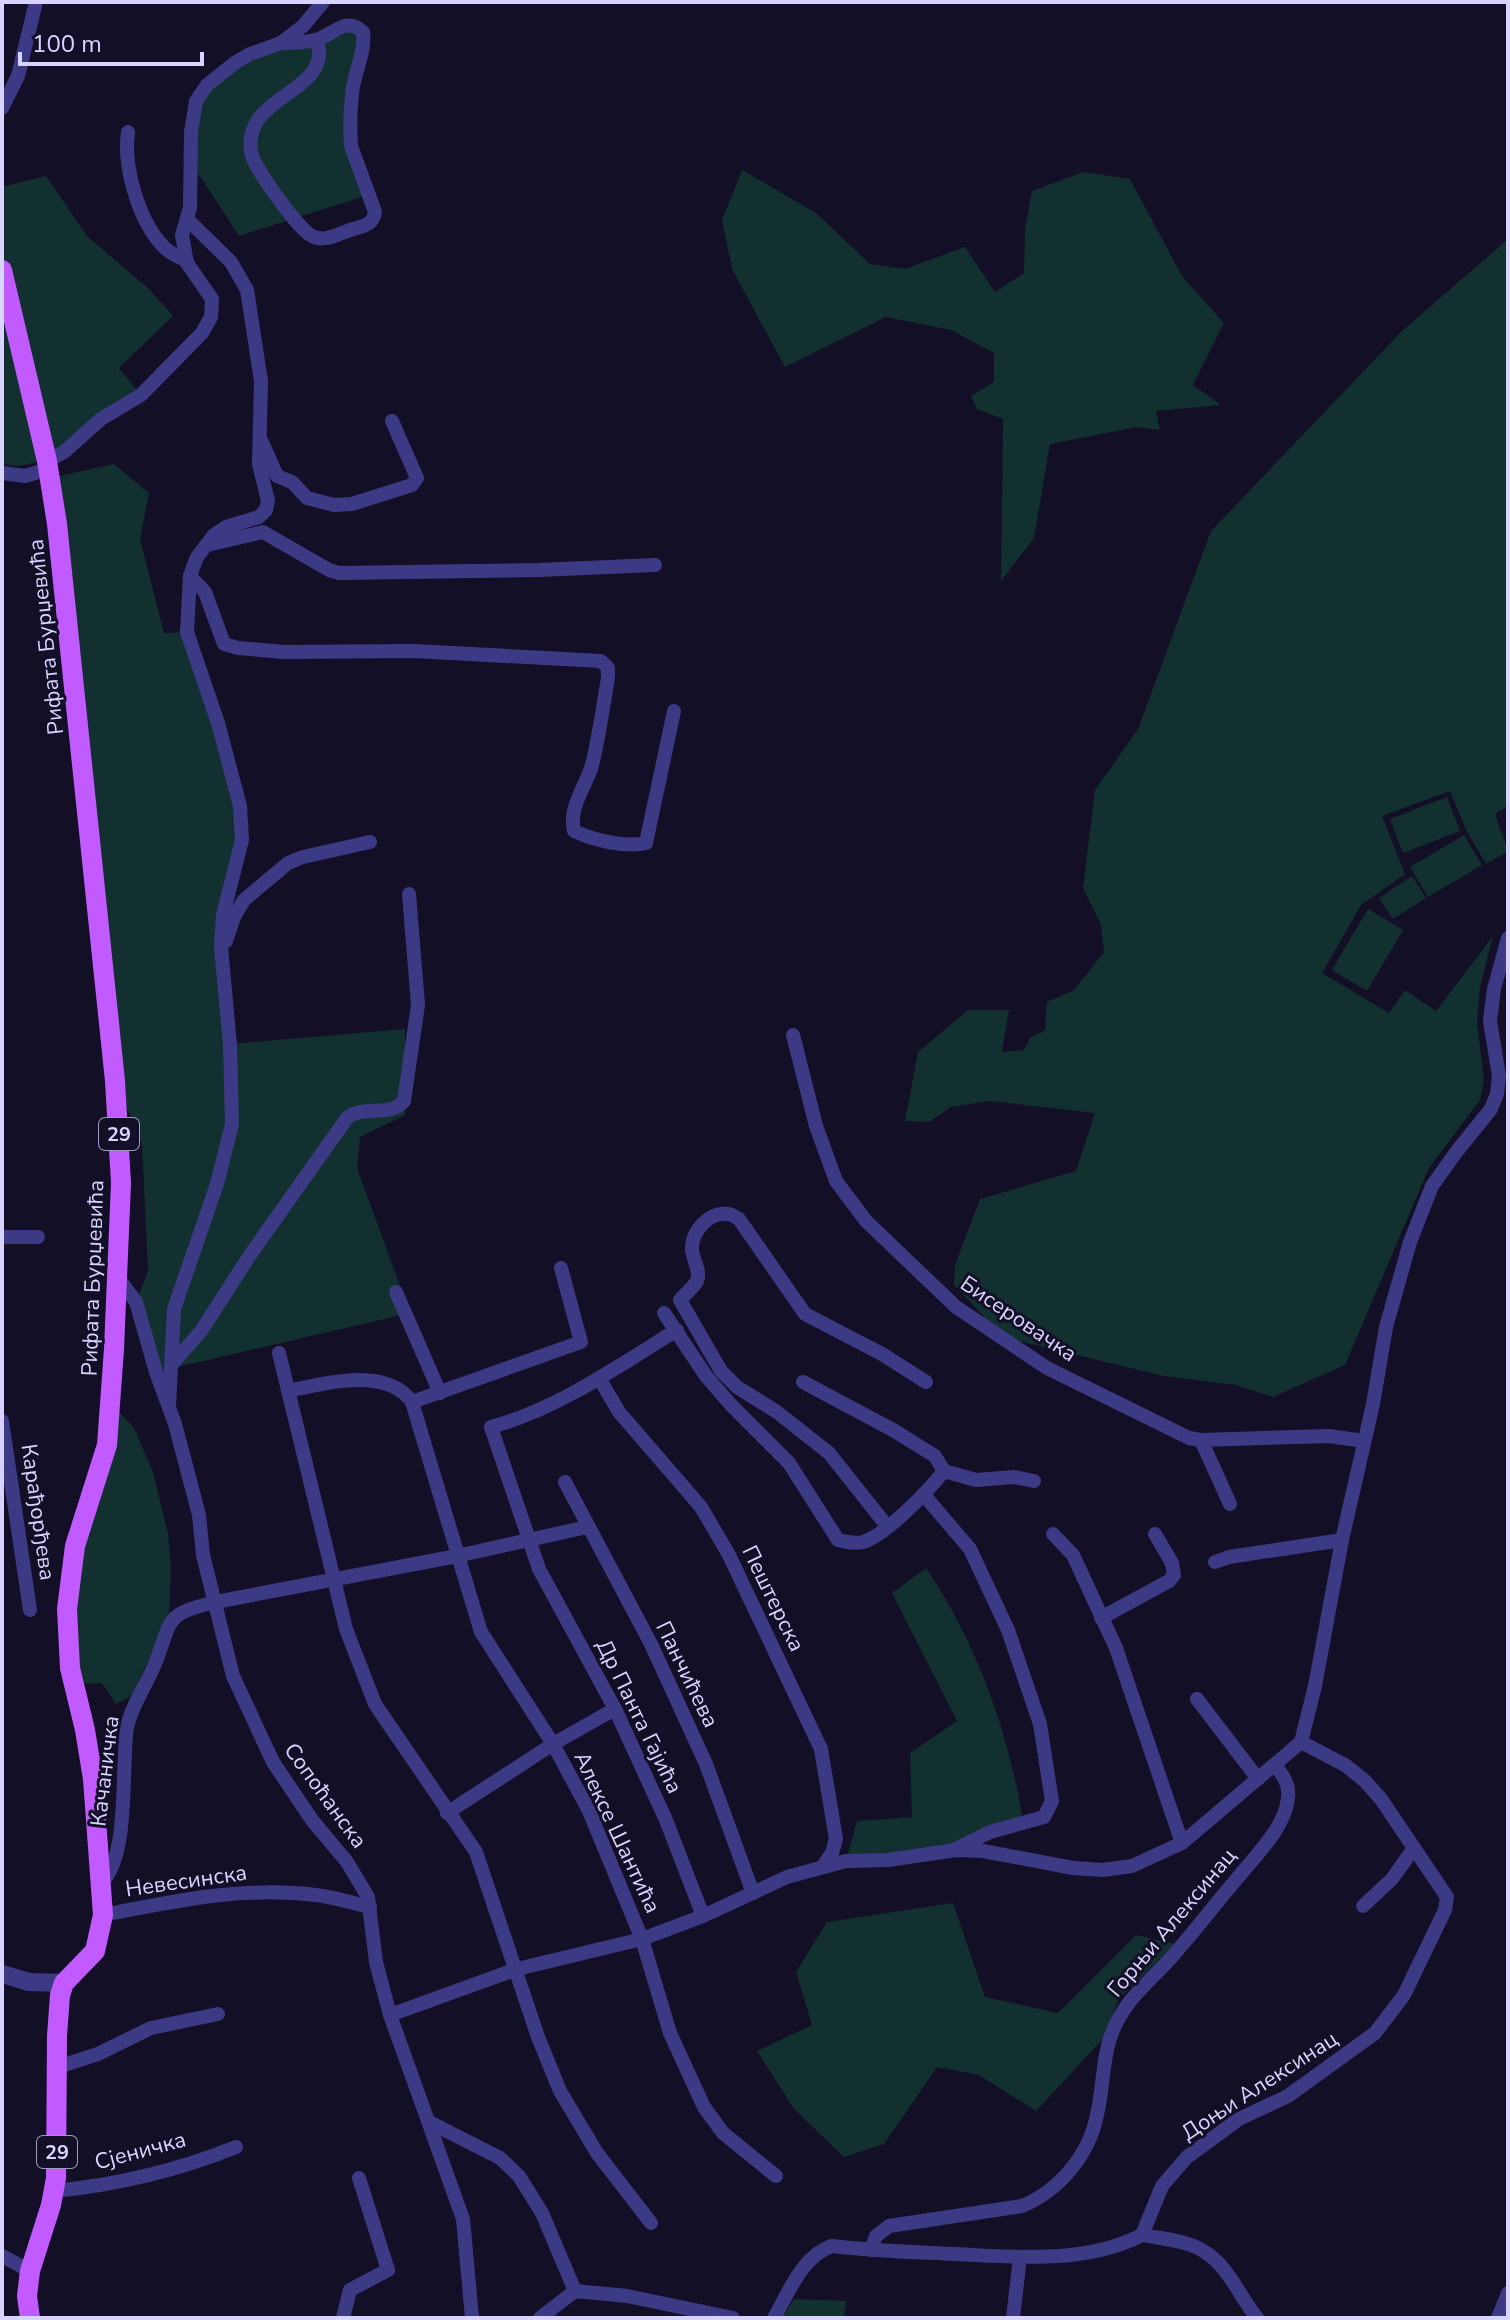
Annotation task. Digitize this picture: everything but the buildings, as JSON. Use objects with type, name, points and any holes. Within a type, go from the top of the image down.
[{"type":"main road","name":"Рифата Бурџевића","points":[[2,270],[48,465],[66,593],[115,1081],[121,1183],[107,1445],[75,1546],[67,1609],[70,1668],[93,1779],[103,1915],[95,1951],[64,1983]]},
{"type":"main road","name":"29","points":[[30,2318],[27,2296],[30,2271],[54,2191],[57,2165],[58,2009],[64,1983]]},
{"type":"street","points":[[2,108],[18,76],[36,2]]},
{"type":"street","points":[[281,43],[319,6]]},
{"type":"street","points":[[2,473],[25,476],[48,465],[101,419],[141,395],[202,333],[211,317],[212,299],[187,261],[182,235],[190,208],[191,132],[196,101],[207,85],[236,62],[281,43],[317,40],[341,26],[355,26],[363,32],[363,46],[351,96],[351,146],[375,212],[369,224],[328,238],[309,235],[253,163],[250,141],[258,119],[267,108],[314,73],[320,56],[317,40]]},
{"type":"street","points":[[128,132],[127,169],[141,208],[154,236],[168,251],[187,261]]},
{"type":"street","points":[[169,1406],[174,1309],[217,1184],[232,1124],[230,1045],[221,947],[226,902],[240,853],[240,806],[218,723],[187,632],[190,576],[197,557],[214,535],[226,527],[252,520],[266,510],[267,495],[259,464],[261,381],[247,290],[231,262],[187,219]]},
{"type":"street","points":[[260,438],[280,479],[292,482],[307,498],[315,501],[352,504],[412,485],[417,478],[392,421]]},
{"type":"street","points":[[207,545],[263,532],[339,573],[655,565]]},
{"type":"street","points":[[190,576],[205,592],[224,644],[238,648],[284,652],[458,653],[601,661],[608,668],[608,678],[591,767],[572,823],[574,831],[584,836],[636,845],[646,843],[674,711]]},
{"type":"street","points":[[221,947],[244,900],[288,863],[370,842]]},
{"type":"street","points":[[173,1363],[201,1331],[250,1255],[347,1118],[361,1110],[394,1110],[404,1101],[418,1005],[409,894]]},
{"type":"street","points":[[1363,1906],[1392,1879],[1414,1848],[1365,1781],[1345,1765],[1301,1742],[1373,1404],[1386,1327],[1410,1242],[1432,1186],[1491,1109],[1497,1094],[1499,1076],[1490,1021],[1494,989],[1508,938]]},
{"type":"street","name":"Бисеровачка","points":[[793,1035],[816,1126],[836,1181],[866,1221],[956,1307],[1047,1368],[1189,1438],[1329,1436],[1364,1441]]},
{"type":"street","points":[[887,1526],[829,1453],[777,1412],[737,1387],[721,1371],[680,1300],[697,1281],[692,1250],[694,1236],[702,1223],[712,1216],[728,1213],[739,1219],[805,1314],[882,1354],[926,1382]]},
{"type":"street","points":[[2,1237],[38,1237]]},
{"type":"street","points":[[288,1391],[344,1378],[395,1385],[412,1402],[581,1342],[561,1268]]},
{"type":"street","name":"Сопоћанска","points":[[118,1278],[136,1302],[193,1489],[203,1555],[233,1676],[266,1749],[304,1810],[359,1879],[368,1897],[376,1962],[390,2015],[463,2219],[472,2318]]},
{"type":"street","points":[[396,1292],[440,1393]]},
{"type":"street","points":[[664,1313],[706,1376],[789,1463],[838,1540],[861,1542],[873,1538],[924,1495],[944,1471]]},
{"type":"street","points":[[599,1378],[677,1330]]},
{"type":"street","points":[[279,1353],[346,1629],[375,1704],[476,1852],[538,2037],[560,2091],[597,2153],[651,2223]]},
{"type":"street","name":"Др Панта Гајића","points":[[599,1378],[551,1403],[491,1427],[539,1569],[615,1709],[666,1820],[703,1916]]},
{"type":"street","name":"Пештерска","points":[[599,1378],[619,1412],[701,1507],[751,1599],[821,1749],[836,1839],[832,1853],[823,1866]]},
{"type":"street","points":[[803,1382],[904,1436],[935,1456],[944,1471],[976,1480],[1014,1477],[1034,1481]]},
{"type":"street","name":"Алексе Шантића","points":[[412,1402],[481,1632],[553,1744],[589,1811],[642,1939],[670,2033],[704,2107],[723,2133],[776,2176]]},
{"type":"street","name":"Карађорђева","points":[[2,1421],[30,1610]]},
{"type":"street","points":[[1201,1440],[1230,1504]]},
{"type":"street","name":"Панчићева","points":[[565,1482],[651,1644],[706,1764],[753,1893]]},
{"type":"street","points":[[924,1495],[970,1549],[1008,1630],[1040,1724],[1052,1801],[1044,1817],[990,1832],[956,1850]]},
{"type":"street","points":[[216,1602],[334,1581],[587,1527]]},
{"type":"street","points":[[1053,1534],[1073,1555],[1116,1648],[1182,1843]]},
{"type":"street","points":[[1101,1618],[1169,1581],[1174,1575],[1172,1563],[1155,1534]]},
{"type":"street","points":[[1215,1562],[1229,1557],[1342,1540]]},
{"type":"street","name":"Качаничка","points":[[101,1883],[114,1864],[125,1790],[126,1737],[130,1718],[171,1620],[194,1607],[216,1602]]},
{"type":"street","points":[[1197,1699],[1258,1779]]},
{"type":"street","name":"Алексе Шантића","points":[[447,1813],[553,1744],[615,1709]]},
{"type":"street","name":"Горњи Алексинац","points":[[703,1916],[787,1877],[846,1861],[888,1860],[956,1850],[983,1851],[1073,1868],[1103,1870],[1132,1866],[1182,1843],[1301,1742]]},
{"type":"street","name":"Горњи Алексинац","points":[[871,2250],[876,2236],[889,2226],[1022,2206],[1042,2198],[1075,2164],[1097,2117],[1106,2045],[1118,2020],[1284,1816],[1289,1795],[1285,1778],[1275,1765]]},
{"type":"street","name":"Доњи Алексинац","points":[[1142,2235],[1162,2186],[1187,2157],[1239,2119],[1288,2096],[1375,2033],[1404,1995],[1445,1910],[1447,1897],[1414,1848]]},
{"type":"street","name":"Невесинска","points":[[103,1915],[164,1902],[250,1892],[319,1895],[370,1907]]},
{"type":"street","name":"Алексе Шантића","points":[[517,1969],[642,1939],[703,1916]]},
{"type":"street","points":[[390,2015],[517,1969]]},
{"type":"street","points":[[2,1974],[29,1982],[64,1983]]},
{"type":"street","points":[[58,2067],[98,2054],[151,2028],[218,2014]]},
{"type":"street","points":[[429,2122],[500,2158],[519,2176],[542,2213],[575,2291]]},
{"type":"street","name":"Сјеничка","points":[[54,2191],[102,2185],[185,2164],[236,2147]]},
{"type":"street","points":[[343,2318],[350,2290],[388,2270],[359,2178]]},
{"type":"street","points":[[774,2318],[805,2264],[817,2251],[832,2246],[1020,2257],[1056,2256],[1121,2246],[1142,2235],[1188,2244],[1205,2252],[1221,2266],[1257,2318]]},
{"type":"street","points":[[2,2256],[30,2271]]},
{"type":"street","points":[[1013,2318],[1020,2257]]},
{"type":"street","points":[[540,2318],[575,2291],[627,2296],[733,2318]]},
{"type":"street","points":[[1498,2318],[1508,2293]]},
{"type":"green space","points":[[359,27],[351,137],[368,195],[239,236],[190,166],[196,101],[236,62]]},
{"type":"green space","points":[[742,170],[816,213],[870,264],[905,269],[965,247],[995,292],[1024,273],[1025,230],[1032,191],[1083,172],[1130,179],[1182,276],[1224,323],[1193,385],[1221,405],[1156,411],[1160,430],[1137,427],[1050,444],[1034,538],[1001,581],[1003,419],[977,409],[971,396],[994,382],[994,353],[951,330],[886,317],[785,367],[732,269],[722,220]]},
{"type":"green space","points":[[46,176],[87,236],[149,289],[173,316],[119,368],[141,395],[47,461],[18,466],[2,464],[2,187]]},
{"type":"green space","points":[[1508,239],[1508,806],[1495,814],[1508,851],[1486,864],[1466,830],[1450,791],[1382,816],[1405,874],[1361,905],[1322,973],[1389,1013],[1405,990],[1436,1011],[1493,936],[1480,987],[1477,1022],[1484,1080],[1480,1100],[1429,1168],[1345,1365],[1273,1397],[1236,1385],[1164,1376],[1003,1337],[954,1285],[955,1265],[980,1199],[1076,1171],[1095,1113],[989,1101],[951,1107],[929,1122],[905,1121],[918,1052],[968,1010],[1009,1010],[1002,1052],[1024,1050],[1030,1038],[1045,1030],[1047,1002],[1074,990],[1104,952],[1101,925],[1083,888],[1095,790],[1138,729],[1211,531],[1402,331]]},
{"type":"green space","points":[[114,464],[149,493],[140,539],[164,633],[187,632],[240,806],[226,902],[230,1044],[405,1029],[405,1115],[360,1137],[357,1168],[410,1313],[156,1372],[136,1302],[148,1271],[142,1144],[115,1081],[50,478]]},
{"type":"green space","points":[[1447,797],[1460,831],[1403,853],[1390,819]]},
{"type":"green space","points":[[1464,835],[1482,865],[1428,897],[1410,867]]},
{"type":"green space","points":[[1412,876],[1426,898],[1393,919],[1379,898]]},
{"type":"green space","points":[[1368,909],[1403,930],[1367,991],[1332,970]]},
{"type":"green space","points":[[111,1403],[134,1428],[153,1472],[168,1534],[171,1566],[169,1613],[133,1695],[116,1704],[102,1683],[75,1684],[66,1635]]},
{"type":"green space","points":[[926,1568],[960,1626],[988,1689],[1009,1755],[1023,1821],[956,1850],[846,1861],[857,1821],[912,1817],[910,1753],[957,1721],[892,1593]]},
{"type":"green space","points":[[953,1903],[985,1997],[1058,2013],[1136,1935],[1175,1944],[1119,1999],[1103,2039],[1036,2111],[979,2075],[937,2067],[884,2144],[844,2157],[794,2109],[757,2051],[812,2025],[796,1972],[827,1922]]},
{"type":"green space","points":[[794,2299],[846,2301],[844,2318],[782,2318]]}]
